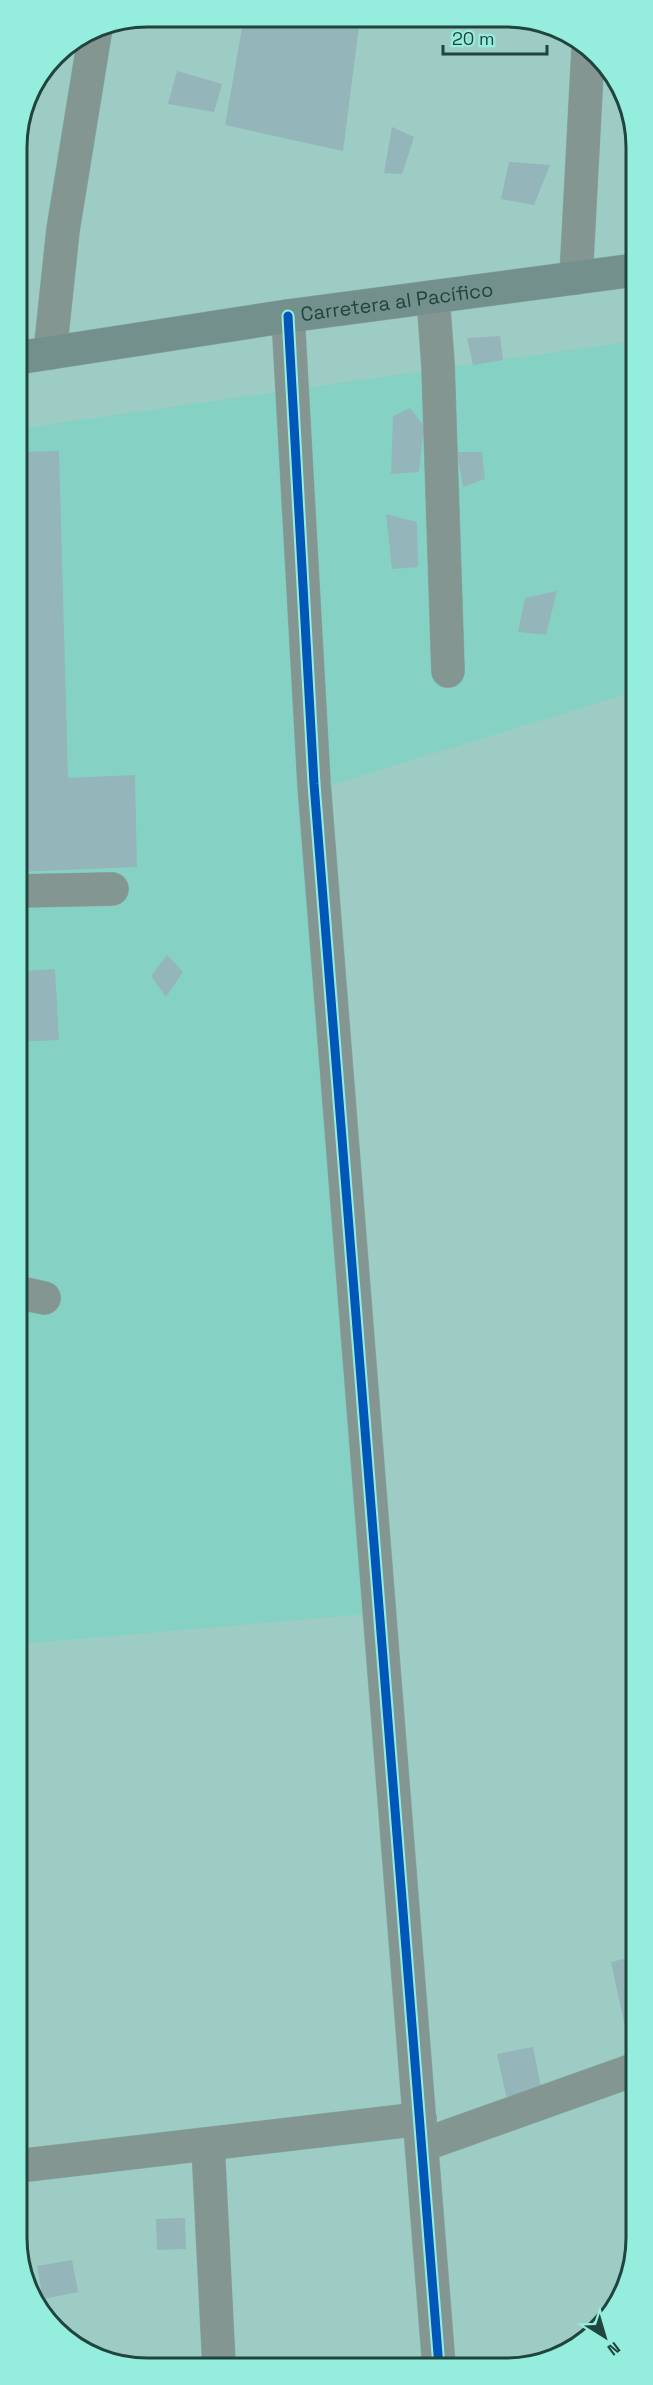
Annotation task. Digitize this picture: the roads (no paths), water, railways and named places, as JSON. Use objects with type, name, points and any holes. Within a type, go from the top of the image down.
[{"type":"highway","name":"Carretera al Pacífico","points":[[27,356],[288,315],[626,271]]},
{"type":"street","points":[[50,353],[63,230],[94,39]]},
{"type":"street","points":[[576,278],[588,60]]},
{"type":"street","points":[[433,297],[438,365],[448,671]]},
{"type":"street","points":[[288,315],[314,784],[438,2358]]},
{"type":"street","points":[[27,891],[111,889]]},
{"type":"street","points":[[27,2165],[208,2145],[422,2132],[626,2072]]},
{"type":"street","points":[[208,2145],[219,2358]]}]
